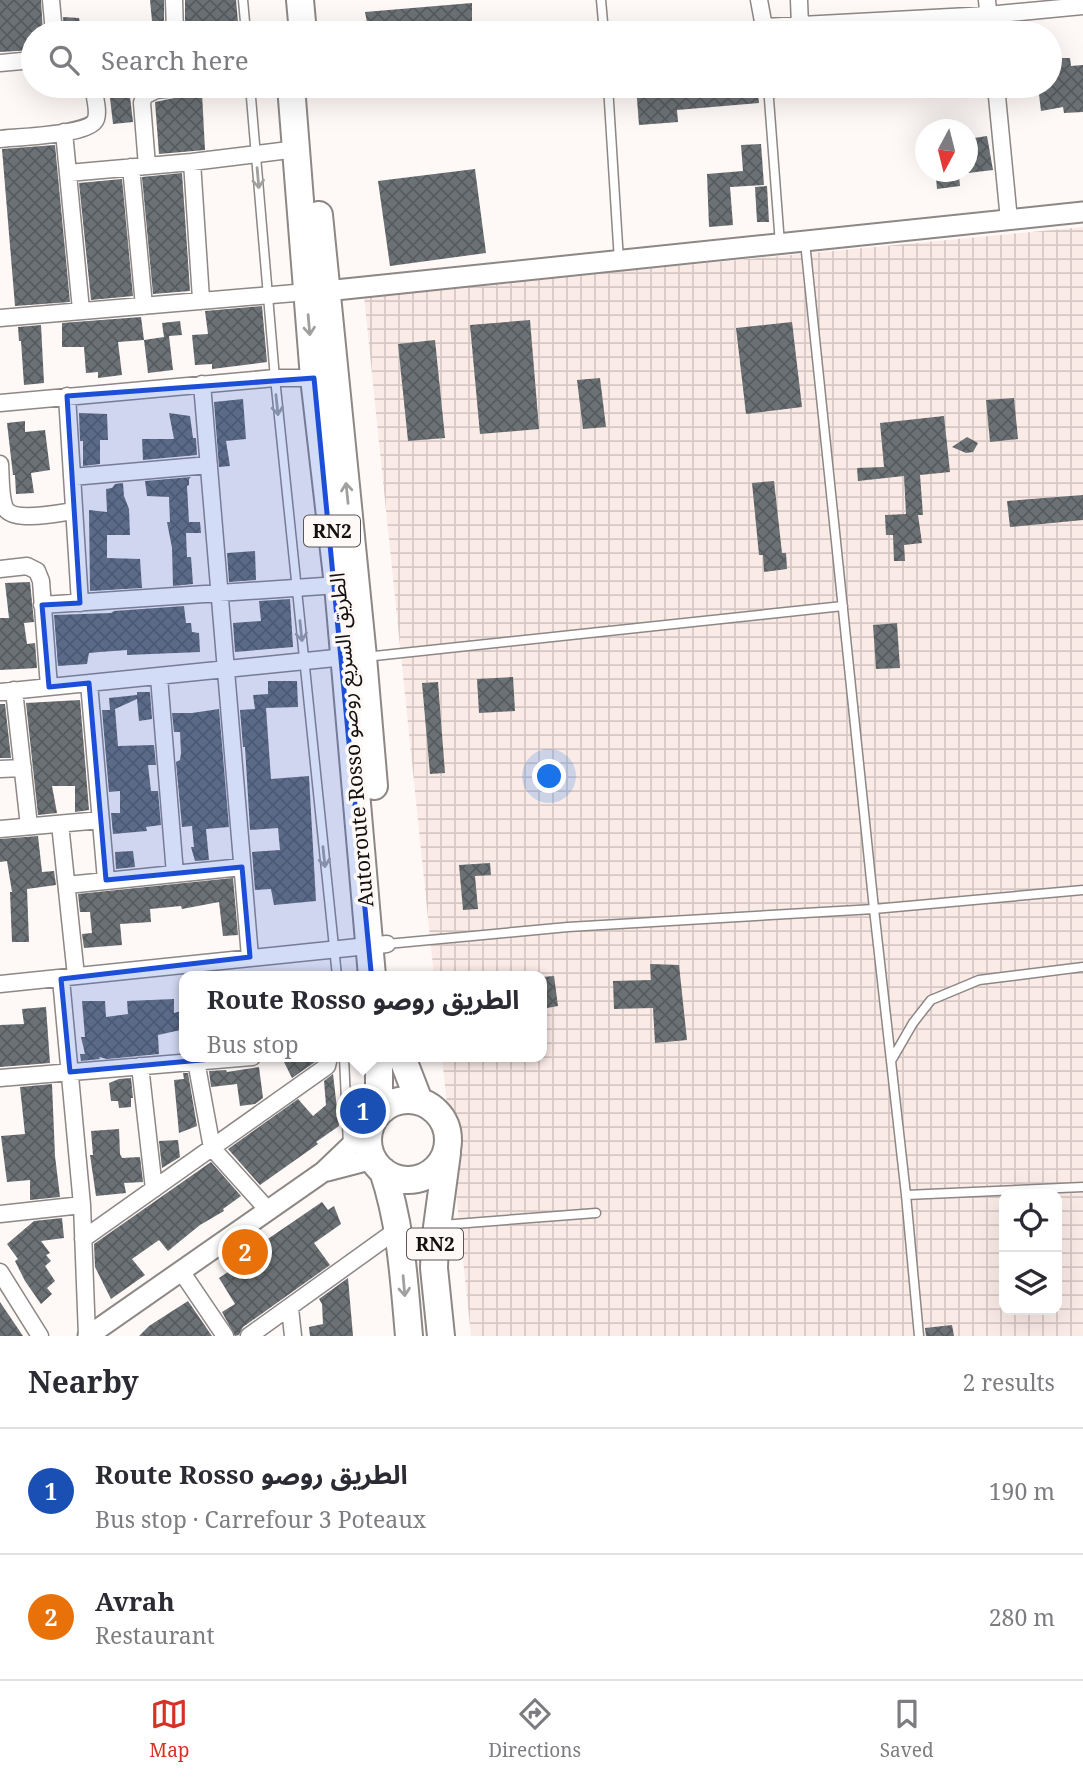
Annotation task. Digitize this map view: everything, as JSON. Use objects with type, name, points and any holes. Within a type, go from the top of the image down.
[{"type":"highway","points":[[284,0],[286,21]]},
{"type":"highway","points":[[300,0],[302,21]]},
{"type":"highway","name":"Autoroute Rosso الطريق السريع روصو","points":[[292,98],[316,291],[354,657],[378,945],[387,971]]},
{"type":"highway","name":"Autoroute Rosso الطريق السريع روصو","points":[[308,98],[316,291],[314,378],[338,585],[354,657]]},
{"type":"highway","name":"Autoroute Rosso الطريق السريع روصو","points":[[373,971],[378,945]]},
{"type":"highway","points":[[374,1120],[398,1101],[419,1101],[438,1112],[446,1124],[449,1139],[447,1153],[436,1169],[419,1178],[400,1179],[378,1165],[368,1141],[374,1120],[379,1062]]},
{"type":"highway","points":[[404,1062],[419,1101]]},
{"type":"highway","name":"RN2","points":[[440,1336],[435,1268],[436,1226],[447,1153]]},
{"type":"highway","name":"RN2","points":[[378,1165],[393,1199],[409,1336]]},
{"type":"street","points":[[51,0],[53,21]]},
{"type":"street","points":[[174,0],[175,21]]},
{"type":"street","points":[[759,0],[762,21]]},
{"type":"street","points":[[799,0],[800,21]]},
{"type":"street","points":[[849,21],[987,7],[1083,5]]},
{"type":"street","points":[[0,63],[21,61]]},
{"type":"street","points":[[0,139],[90,127],[96,121],[95,98]]},
{"type":"street","points":[[143,98],[139,167],[144,306]]},
{"type":"street","points":[[997,98],[1009,220]]},
{"type":"street","points":[[64,132],[80,310]]},
{"type":"street","points":[[68,173],[297,149]]},
{"type":"street","points":[[192,162],[201,299]]},
{"type":"street","points":[[0,318],[316,291],[1083,212]]},
{"type":"street","points":[[0,403],[275,378],[314,378]]},
{"type":"street","points":[[202,384],[250,957]]},
{"type":"street","points":[[67,396],[80,603]]},
{"type":"street","points":[[0,464],[3,506],[8,513],[16,516],[74,511]]},
{"type":"street","points":[[72,477],[209,465]]},
{"type":"street","points":[[0,569],[27,566],[37,571],[41,581],[49,687]]},
{"type":"street","points":[[42,605],[338,585]]},
{"type":"street","points":[[29,826],[23,768],[7,691],[354,657]]},
{"type":"street","points":[[159,677],[175,874]]},
{"type":"street","points":[[89,683],[106,880]]},
{"type":"street","points":[[0,769],[23,768]]},
{"type":"street","points":[[0,829],[100,820]]},
{"type":"street","points":[[60,824],[67,885],[70,1072],[82,1205],[88,1336]]},
{"type":"street","points":[[67,885],[242,867]]},
{"type":"street","points":[[0,984],[378,945]]},
{"type":"street","points":[[0,1078],[185,1062]]},
{"type":"street","points":[[196,1062],[212,1148],[268,1210]]},
{"type":"street","points":[[83,1239],[323,1069],[328,1062]]},
{"type":"street","points":[[141,1066],[153,1189]]},
{"type":"street","points":[[88,1336],[323,1172],[374,1120]]},
{"type":"street","points":[[323,1172],[378,1165]]},
{"type":"street","points":[[0,1214],[82,1205]]},
{"type":"street","points":[[249,1336],[398,1229]]},
{"type":"street","points":[[181,1271],[225,1336]]},
{"type":"street","points":[[0,1272],[40,1336]]},
{"type":"street","points":[[290,1308],[293,1336]]},
{"type":"lane","points":[[243,0],[245,21]]},
{"type":"lane","points":[[601,0],[603,21]]},
{"type":"lane","points":[[251,98],[275,378],[336,971]]},
{"type":"lane","points":[[609,98],[619,261]]},
{"type":"lane","points":[[769,98],[780,244]]},
{"type":"lane","points":[[805,242],[919,1336]]},
{"type":"lane","points":[[354,657],[843,606]]},
{"type":"lane","points":[[378,945],[568,926],[874,909],[1083,890]]},
{"type":"lane","points":[[891,1061],[931,1000],[979,980],[1083,967]]},
{"type":"lane","points":[[344,1062],[349,1148]]},
{"type":"lane","points":[[906,1195],[1083,1187]]},
{"type":"lane","points":[[436,1226],[596,1213]]},
{"type":"highlighted area","points":[[314,378],[378,1044],[70,1072],[61,979],[250,957],[242,867],[106,880],[89,683],[49,687],[42,605],[80,603],[67,396]]},
{"type":"shaded area","points":[[1083,227],[1083,1336],[471,1336],[443,1062],[547,1062],[547,971],[433,971],[364,296]]},
{"type":"building","points":[[0,0],[41,0],[42,21],[21,21],[21,51],[0,52]]},
{"type":"building","points":[[150,0],[164,0],[164,21],[152,21]]},
{"type":"building","points":[[185,0],[236,0],[238,21],[185,21]]},
{"type":"building","points":[[472,3],[472,21],[367,21],[365,12]]},
{"type":"building","points":[[63,17],[79,18],[80,21],[63,21]]},
{"type":"building","points":[[1062,58],[1070,58],[1071,66],[1083,65],[1083,112],[1064,113],[1063,107],[1041,111],[1039,98],[1062,98]]},
{"type":"building","points":[[110,98],[130,98],[133,122],[113,124]]},
{"type":"building","points":[[174,98],[202,98],[205,150],[159,154],[155,102]]},
{"type":"building","points":[[637,98],[758,98],[759,103],[677,110],[678,122],[639,125]]},
{"type":"building","points":[[987,136],[993,170],[978,172],[978,137]]},
{"type":"building","points":[[761,144],[764,185],[730,187],[733,225],[709,227],[707,174],[743,171],[741,145]]},
{"type":"building","points":[[55,145],[70,302],[15,306],[2,149]]},
{"type":"building","points":[[475,169],[486,253],[390,266],[378,181]]},
{"type":"building","points":[[182,173],[190,291],[153,294],[142,177]]},
{"type":"building","points":[[122,179],[133,296],[91,300],[79,183]]},
{"type":"building","points":[[936,182],[960,182],[960,186],[937,189]]},
{"type":"building","points":[[767,186],[769,222],[757,222],[755,187]]},
{"type":"building","points":[[262,306],[267,362],[212,369],[212,364],[195,365],[192,335],[208,334],[205,311]]},
{"type":"building","points":[[141,317],[144,340],[118,342],[122,375],[98,378],[98,372],[86,373],[84,347],[62,347],[62,323]]},
{"type":"building","points":[[530,320],[539,429],[480,434],[470,325]]},
{"type":"building","points":[[180,321],[182,335],[169,336],[173,370],[148,373],[144,340],[164,337],[162,323]]},
{"type":"building","points":[[792,322],[802,407],[746,414],[736,328]]},
{"type":"building","points":[[41,325],[44,383],[24,385],[18,327]]},
{"type":"building","points":[[435,340],[445,438],[408,441],[398,344]]},
{"type":"building","points":[[600,378],[606,427],[583,429],[577,380]]},
{"type":"building","points":[[1014,398],[1018,439],[990,442],[986,400]]},
{"type":"building","points":[[243,399],[246,439],[226,441],[230,466],[219,467],[214,402]]},
{"type":"building","points":[[79,413],[107,414],[108,440],[100,440],[100,464],[83,466]]},
{"type":"building","points":[[169,413],[190,416],[197,455],[143,460],[142,439],[174,439]]},
{"type":"building","points":[[944,416],[950,472],[920,475],[923,515],[918,515],[922,543],[904,545],[905,561],[894,561],[893,535],[886,535],[885,515],[906,514],[904,476],[858,481],[857,468],[884,467],[880,423]]},
{"type":"building","points":[[25,421],[25,432],[45,430],[50,470],[31,473],[34,493],[16,494],[7,423]]},
{"type":"building","points":[[967,437],[978,443],[973,452],[966,453],[952,447]]},
{"type":"building","points":[[191,477],[187,486],[189,522],[200,522],[201,533],[186,533],[187,557],[191,557],[193,584],[173,586],[172,548],[167,522],[170,522],[169,497],[147,496],[145,481]]},
{"type":"building","points":[[774,481],[782,553],[786,553],[787,569],[764,572],[763,555],[759,555],[752,483]]},
{"type":"building","points":[[123,483],[129,509],[130,535],[107,535],[107,558],[140,559],[142,588],[90,591],[89,510],[107,512],[106,489]]},
{"type":"building","points":[[1083,495],[1083,520],[1010,527],[1007,501]]},
{"type":"building","points":[[255,551],[256,580],[229,582],[227,553]]},
{"type":"building","points":[[30,582],[34,622],[24,623],[27,644],[35,643],[37,668],[0,670],[0,618],[9,618],[5,583]]},
{"type":"building","points":[[290,599],[293,647],[235,652],[233,623],[261,621],[259,601]]},
{"type":"building","points":[[184,606],[186,623],[191,623],[192,632],[199,633],[200,652],[127,655],[127,650],[89,653],[87,664],[58,666],[54,615]]},
{"type":"building","points":[[897,623],[900,668],[876,669],[873,625]]},
{"type":"building","points":[[513,677],[515,711],[479,713],[477,679]]},
{"type":"building","points":[[268,681],[297,681],[298,707],[266,708],[271,779],[309,776],[316,901],[274,905],[271,889],[255,890],[252,852],[280,850],[278,828],[250,830],[240,710],[255,709],[253,695],[268,694]]},
{"type":"building","points":[[438,682],[445,773],[430,774],[422,683]]},
{"type":"building","points":[[137,692],[150,692],[152,719],[139,721],[137,699],[115,709],[118,746],[154,745],[156,765],[148,765],[151,791],[158,791],[161,825],[146,827],[147,831],[113,834],[111,813],[120,813],[120,791],[109,792],[102,710],[110,710],[109,698],[137,695]]},
{"type":"building","points":[[80,700],[89,810],[75,812],[75,786],[52,786],[57,813],[38,815],[26,703]]},
{"type":"building","points":[[0,704],[5,704],[11,758],[0,758]]},
{"type":"building","points":[[219,709],[229,827],[206,829],[209,860],[195,861],[191,847],[194,847],[192,826],[182,827],[176,762],[180,760],[181,753],[180,732],[174,732],[172,713]]},
{"type":"building","points":[[38,836],[42,872],[54,871],[56,885],[27,889],[29,942],[12,942],[12,892],[7,861],[0,862],[0,839]]},
{"type":"building","points":[[133,851],[135,867],[116,869],[115,852]]},
{"type":"building","points":[[490,863],[491,875],[475,876],[478,909],[463,910],[459,865]]},
{"type":"building","points":[[233,878],[238,935],[223,936],[219,902],[182,909],[181,906],[150,909],[151,922],[120,924],[122,945],[84,948],[82,934],[92,933],[90,912],[80,912],[78,894]]},
{"type":"building","points":[[650,964],[679,965],[687,1040],[655,1043],[653,1008],[614,1009],[613,981],[651,980]]},
{"type":"building","points":[[554,976],[558,1006],[547,1008],[547,977]]},
{"type":"building","points":[[174,999],[174,1013],[179,1012],[179,1030],[158,1035],[159,1054],[107,1059],[99,1057],[100,1059],[81,1061],[80,1054],[85,1054],[81,1037],[85,1037],[82,1001],[105,1001],[106,1017],[128,1014],[127,1001]]},
{"type":"building","points":[[46,1007],[50,1063],[0,1067],[0,1025],[24,1024],[22,1009]]},
{"type":"building","points":[[284,1062],[315,1062],[292,1078]]},
{"type":"building","points":[[259,1067],[263,1098],[255,1104],[240,1106],[237,1084],[211,1087],[209,1071],[227,1072]]},
{"type":"building","points":[[183,1073],[188,1073],[197,1126],[179,1133],[174,1080],[184,1079]]},
{"type":"building","points":[[333,1074],[339,1126],[260,1185],[228,1149],[298,1099],[313,1116],[326,1105],[324,1081]]},
{"type":"building","points":[[131,1078],[131,1107],[119,1108],[118,1101],[111,1101],[109,1083]]},
{"type":"building","points":[[52,1084],[60,1197],[30,1200],[30,1180],[7,1182],[1,1136],[25,1134],[20,1087]]},
{"type":"building","points":[[119,1129],[120,1154],[122,1158],[140,1157],[143,1182],[124,1183],[126,1193],[96,1196],[90,1155],[93,1155],[91,1131]]},
{"type":"building","points":[[178,1140],[180,1157],[162,1168],[159,1141]]},
{"type":"building","points":[[211,1162],[241,1196],[168,1251],[159,1240],[132,1259],[145,1275],[111,1299],[95,1267],[94,1244]]},
{"type":"building","points":[[322,1202],[328,1210],[334,1206],[341,1224],[314,1243],[330,1265],[243,1327],[239,1335],[235,1336],[222,1312],[235,1304],[219,1278],[237,1266],[239,1269],[263,1249],[259,1245]]},
{"type":"building","points":[[62,1218],[64,1238],[41,1241],[50,1253],[46,1255],[51,1261],[45,1266],[55,1281],[47,1288],[52,1294],[41,1304],[25,1281],[15,1261],[18,1259],[7,1244],[34,1221]]},
{"type":"building","points":[[348,1278],[353,1336],[310,1336],[309,1327],[323,1324],[322,1304],[319,1299]]},
{"type":"building","points":[[188,1301],[212,1336],[139,1336],[149,1326]]},
{"type":"building","points":[[0,1302],[23,1336],[0,1336]]},
{"type":"building","points":[[952,1325],[954,1336],[926,1336],[925,1328]]},
{"type":"place","name":"Route Rosso الطريق روصو","points":[[363,1111]]},
{"type":"place","name":"Avrah","points":[[245,1252]]}]
